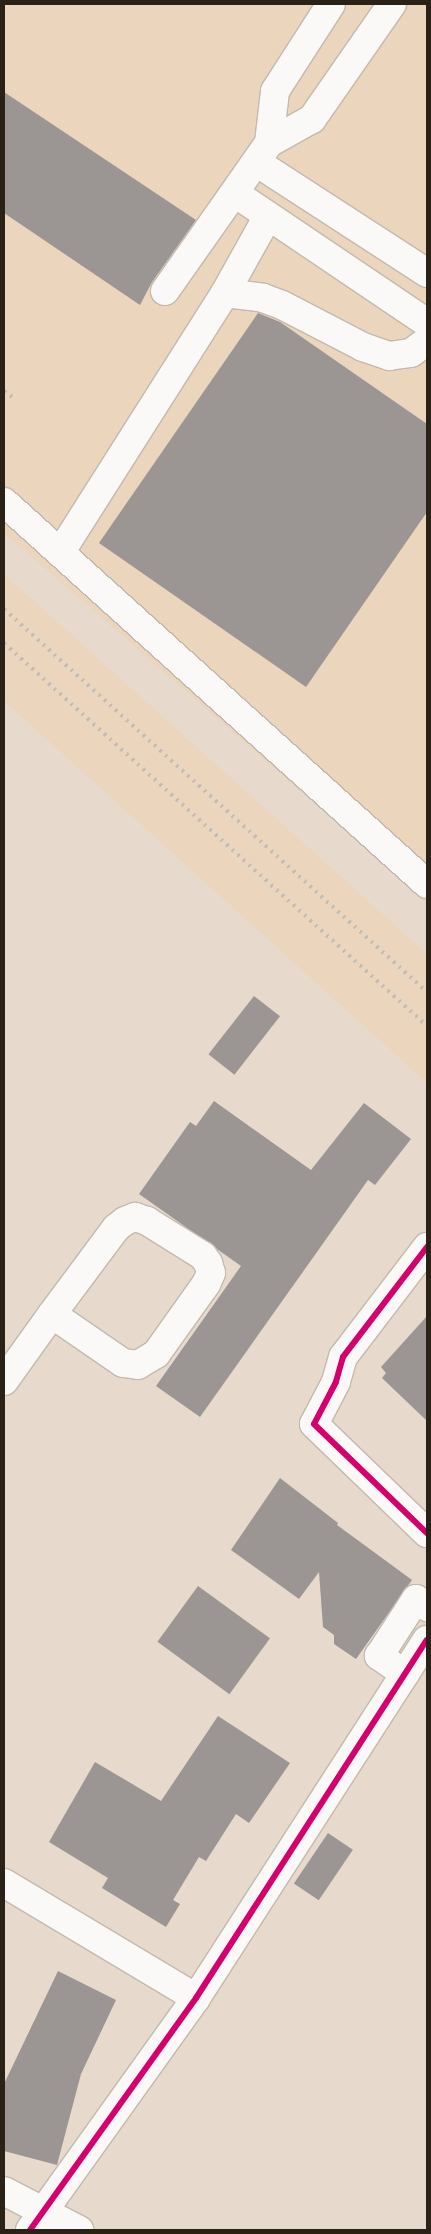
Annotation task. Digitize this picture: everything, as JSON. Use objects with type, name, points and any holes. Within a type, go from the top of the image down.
[{"type":"street","points":[[165,291],[236,194],[263,152],[275,91],[331,4]]},
{"type":"street","points":[[263,152],[312,119],[392,4]]},
{"type":"street","points":[[263,152],[427,273]]},
{"type":"street","points":[[236,194],[427,323]]},
{"type":"street","points":[[60,553],[225,293],[268,216]]},
{"type":"street","points":[[225,293],[263,298],[282,305],[363,348],[389,356],[411,353],[427,341]]},
{"type":"street","points":[[4,502],[427,884]]},
{"type":"street","points":[[4,1381],[52,1314],[116,1228],[125,1220],[135,1218],[147,1221],[203,1256],[208,1263],[211,1273],[206,1284],[156,1354],[138,1365],[123,1362],[52,1314]]},
{"type":"street","points":[[427,1246],[343,1357],[336,1382],[314,1424],[427,1533]]},
{"type":"street","points":[[405,1674],[379,1656],[416,1599],[427,1607]]},
{"type":"street","points":[[37,2221],[196,1998],[427,1640]]},
{"type":"street","points":[[4,1883],[196,1998]]},
{"type":"street","points":[[4,2191],[37,2221],[79,2230]]},
{"type":"shaded area","points":[[4,4],[427,4],[427,901],[4,533]]},
{"type":"shaded area","points":[[4,574],[427,954],[427,1083],[4,701]]},
{"type":"building","points":[[4,92],[196,220],[152,282],[140,305],[4,213]]},
{"type":"building","points":[[258,313],[280,322],[427,424],[427,512],[306,687],[99,543]]},
{"type":"building","points":[[254,996],[280,1016],[234,1075],[208,1054]]},
{"type":"building","points":[[214,1101],[311,1170],[364,1103],[411,1139],[375,1185],[368,1180],[200,1417],[156,1386],[241,1266],[139,1194],[190,1122],[196,1126]]},
{"type":"building","points":[[427,1316],[427,1421],[382,1378],[386,1373],[381,1367]]},
{"type":"building","points":[[280,1478],[338,1523],[337,1525],[412,1580],[356,1659],[334,1644],[334,1635],[323,1627],[319,1572],[299,1599],[231,1550]]},
{"type":"building","points":[[198,1586],[270,1638],[229,1694],[157,1642]]},
{"type":"building","points":[[218,1716],[290,1763],[249,1823],[236,1814],[206,1861],[199,1857],[173,1900],[180,1904],[166,1927],[102,1888],[108,1878],[49,1842],[95,1762],[161,1801]]},
{"type":"building","points":[[328,1833],[353,1850],[319,1900],[294,1884]]},
{"type":"building","points":[[58,1971],[116,2000],[81,2074],[57,2165],[4,2151],[4,2084]]},
{"type":"railway","points":[[4,391],[14,398]]},
{"type":"railway","points":[[4,609],[427,992]]},
{"type":"railway","points":[[4,643],[427,1026]]},
{"type":"cycle path","points":[[427,1247],[343,1357],[336,1382],[314,1424],[427,1533]]},
{"type":"cycle path","points":[[30,2230],[196,1998],[427,1640]]}]
